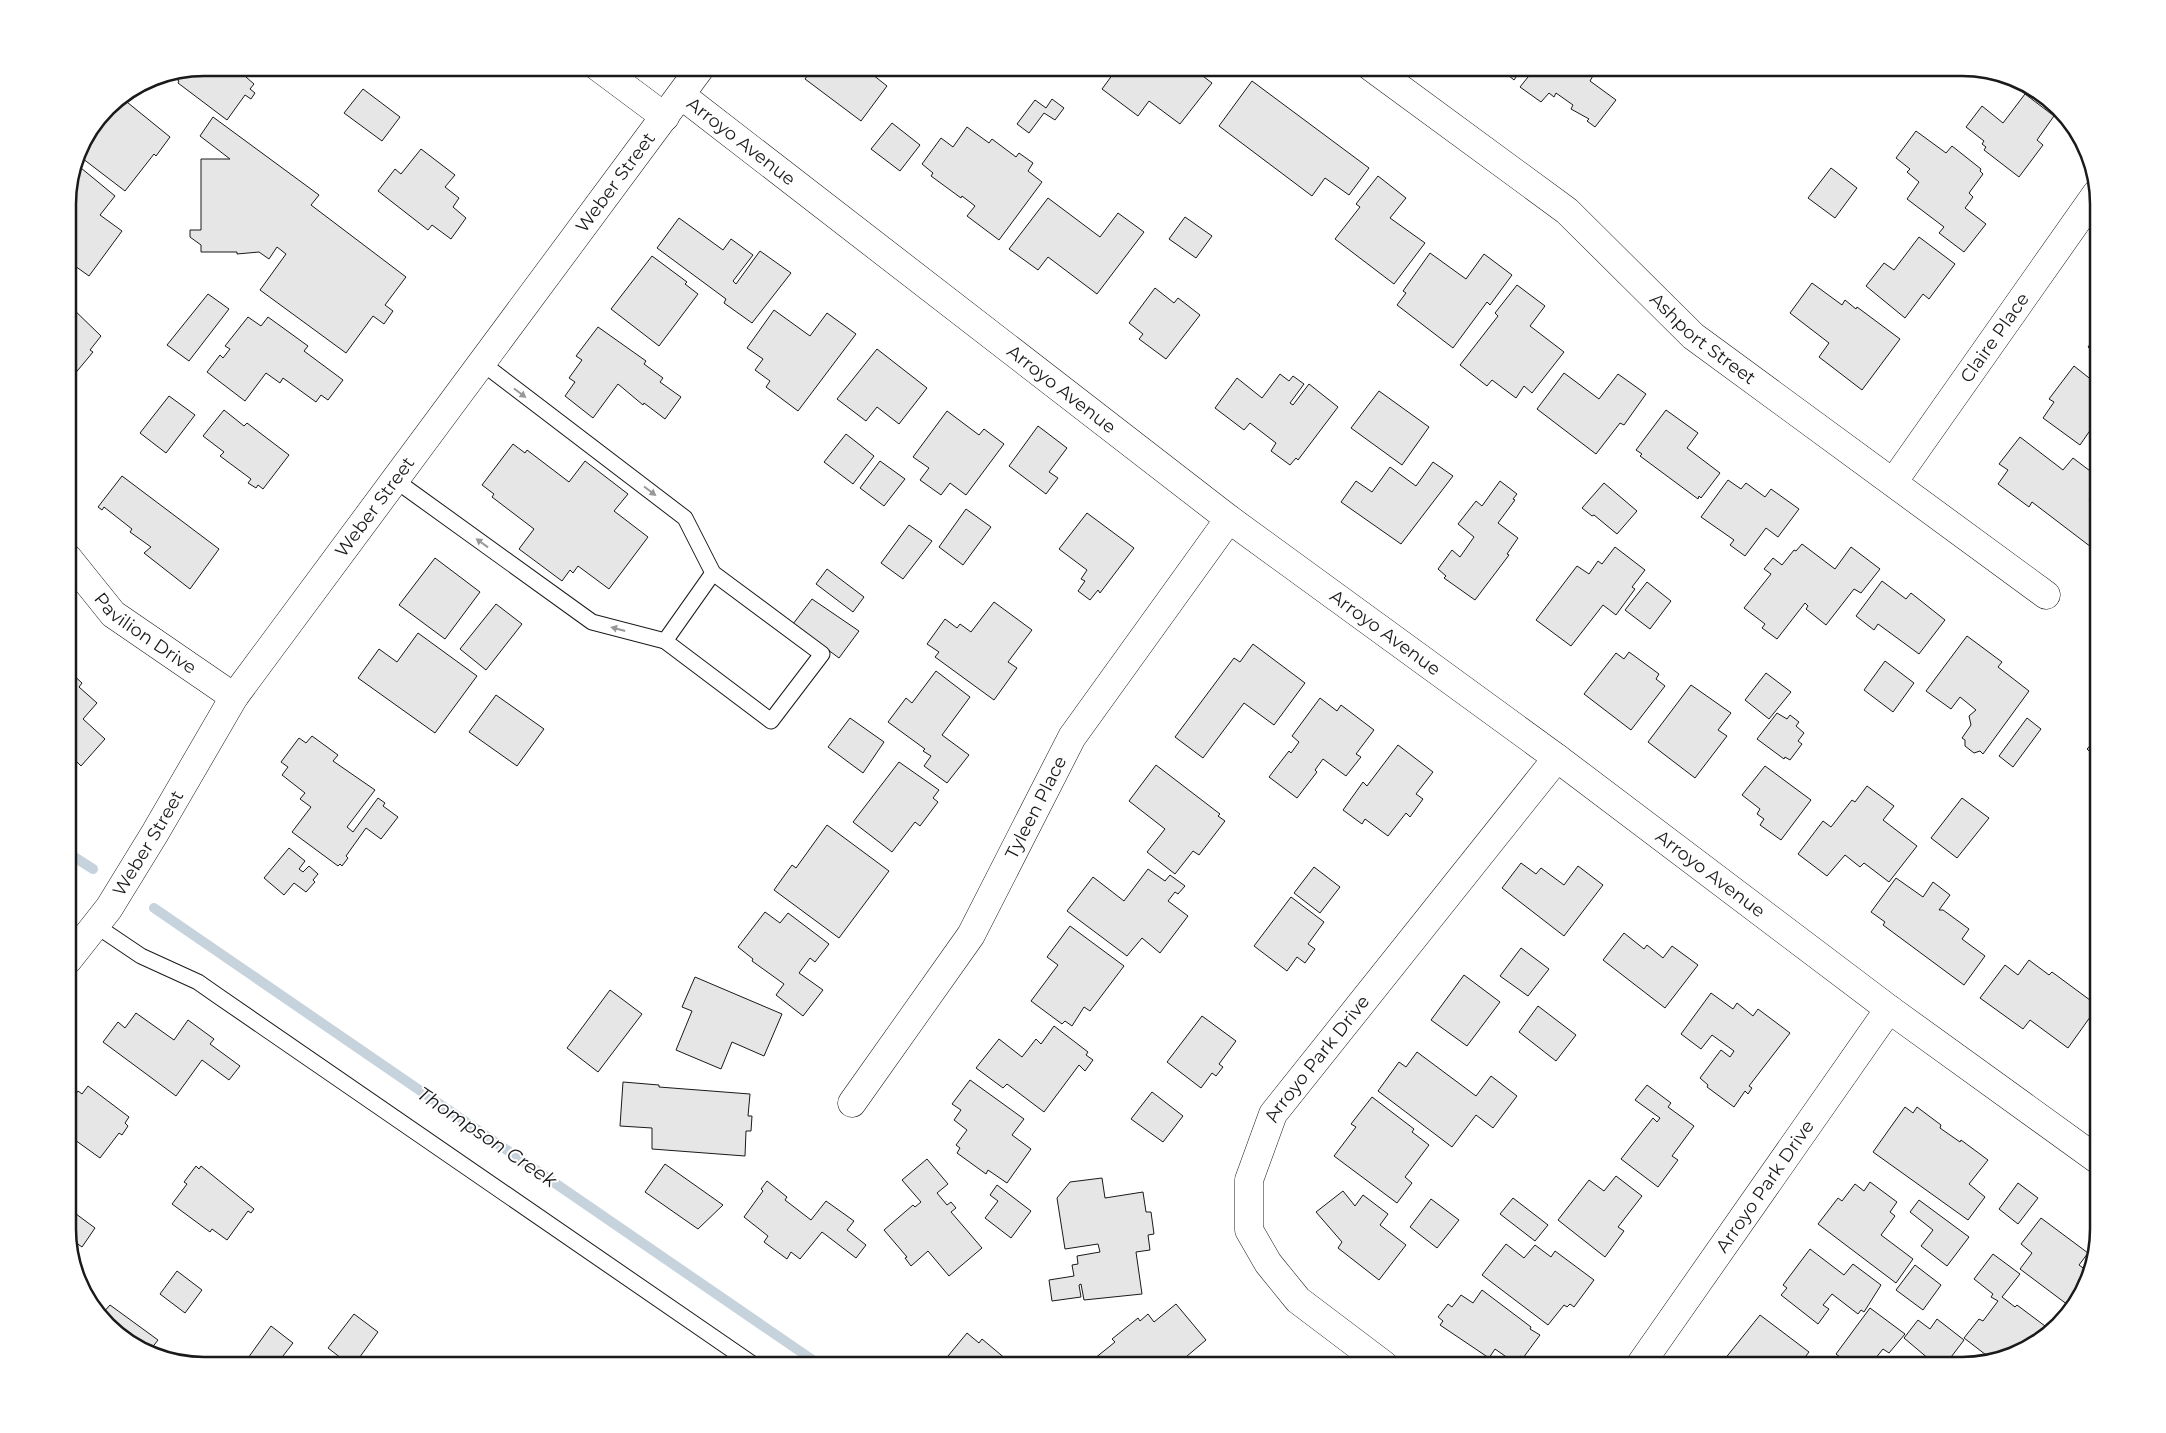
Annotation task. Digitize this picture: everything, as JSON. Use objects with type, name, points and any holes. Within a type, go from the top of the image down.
[{"type":"street","points":[[609,76],[665,117]]},
{"type":"street","name":"Weber Street","points":[[77,948],[109,908],[234,697],[695,76]]},
{"type":"street","name":"Ashport Street","points":[[1382,76],[1567,211],[1693,336],[1894,481],[2046,595]]},
{"type":"street","name":"Arroyo Avenue","points":[[681,95],[1229,519],[1557,758],[1888,1009],[2090,1154]]},
{"type":"street","name":"Claire Place","points":[[1894,481],[2090,203]]},
{"type":"street","name":"Tyleen Place","points":[[852,1103],[972,935],[1072,737],[1229,519]]},
{"type":"street","name":"Pavilion Drive","points":[[77,569],[113,614],[234,697]]},
{"type":"street","name":"Arroyo Park Drive","points":[[1372,1357],[1298,1300],[1268,1263],[1249,1230],[1249,1180],[1273,1114],[1557,758]]},
{"type":"street","name":"Arroyo Park Drive","points":[[1646,1357],[1888,1009]]},
{"type":"lane","points":[[395,480],[592,622],[665,641],[771,721],[822,654],[713,573],[685,518],[482,364]]},
{"type":"lane","points":[[665,641],[713,573]]},
{"type":"lane","points":[[95,925],[141,956],[198,982],[741,1357]]},
{"type":"building","points":[[247,76],[254,84],[250,89],[255,93],[251,99],[245,95],[227,120],[178,83],[177,80],[188,77]]},
{"type":"building","points":[[807,76],[874,76],[887,86],[861,121],[805,79]]},
{"type":"building","points":[[1112,76],[1203,76],[1212,83],[1180,124],[1149,101],[1138,116],[1102,89]]},
{"type":"building","points":[[1529,76],[1593,76],[1590,81],[1616,100],[1595,127],[1587,121],[1589,119],[1571,109],[1573,105],[1556,93],[1554,97],[1549,93],[1541,102],[1520,87]]},
{"type":"building","points":[[1252,81],[1369,168],[1349,195],[1325,178],[1312,196],[1219,126]]},
{"type":"building","points":[[363,89],[400,117],[382,141],[344,113]]},
{"type":"building","points":[[2025,94],[2054,116],[2037,140],[2043,145],[2019,177],[1984,150],[1986,147],[1982,144],[1984,141],[1966,127],[1982,106],[2003,123]]},
{"type":"building","points":[[1052,99],[1064,108],[1055,120],[1044,113],[1029,133],[1017,124],[1035,100],[1046,108]]},
{"type":"building","points":[[127,102],[170,137],[125,191],[84,160],[93,140],[103,126]]},
{"type":"building","points":[[213,117],[319,195],[311,205],[406,277],[385,305],[393,311],[384,324],[373,316],[346,353],[260,290],[286,254],[277,247],[269,259],[259,252],[237,254],[237,252],[201,252],[201,245],[190,237],[190,230],[201,230],[201,159],[230,159],[200,136]]},
{"type":"building","points":[[892,123],[920,145],[900,171],[871,149]]},
{"type":"building","points":[[967,127],[989,143],[992,139],[1016,157],[1019,153],[1033,163],[1028,171],[1042,182],[999,240],[967,216],[975,206],[931,176],[933,173],[922,164],[941,138],[953,147]]},
{"type":"building","points":[[1916,131],[1946,153],[1952,146],[1981,169],[1980,171],[1983,174],[1969,193],[1973,197],[1965,208],[1986,224],[1964,252],[1939,233],[1944,227],[1907,199],[1919,182],[1907,172],[1910,169],[1896,158]]},
{"type":"building","points":[[421,149],[455,175],[445,187],[459,198],[453,207],[466,218],[451,239],[432,225],[428,230],[378,191],[395,169],[401,174]]},
{"type":"building","points":[[1831,168],[1857,188],[1835,218],[1808,198]]},
{"type":"building","points":[[82,169],[115,196],[100,215],[122,231],[89,276],[77,267],[77,188]]},
{"type":"building","points":[[1378,176],[1406,198],[1390,218],[1425,243],[1394,284],[1335,239],[1360,207],[1356,204]]},
{"type":"building","points":[[1048,198],[1100,237],[1118,213],[1144,232],[1097,294],[1048,257],[1038,270],[1009,249]]},
{"type":"building","points":[[1185,217],[1212,236],[1196,258],[1169,239]]},
{"type":"building","points":[[679,218],[723,250],[731,239],[753,255],[733,281],[736,284],[760,251],[791,273],[752,323],[724,303],[726,299],[657,248]]},
{"type":"building","points":[[1919,237],[1955,264],[1929,299],[1923,294],[1905,318],[1866,286],[1884,263],[1894,270]]},
{"type":"building","points":[[1430,253],[1466,279],[1484,254],[1512,275],[1490,305],[1487,302],[1453,348],[1397,305],[1406,293],[1403,291]]},
{"type":"building","points":[[652,256],[687,282],[685,284],[698,294],[659,346],[611,309]]},
{"type":"building","points":[[1812,283],[1842,305],[1845,300],[1856,309],[1857,307],[1900,339],[1862,390],[1819,357],[1829,343],[1790,313]]},
{"type":"building","points":[[1517,285],[1545,306],[1530,326],[1564,352],[1532,393],[1524,386],[1516,398],[1492,380],[1487,386],[1460,365],[1498,316],[1495,313]]},
{"type":"building","points":[[1155,288],[1174,303],[1178,298],[1200,315],[1166,359],[1139,339],[1143,334],[1129,323]]},
{"type":"building","points":[[208,294],[229,309],[189,361],[167,345]]},
{"type":"building","points":[[774,310],[810,336],[827,313],[856,334],[798,411],[766,387],[770,381],[755,370],[763,359],[747,348]]},
{"type":"building","points":[[77,313],[101,336],[90,350],[93,352],[77,371]]},
{"type":"building","points":[[248,317],[261,326],[268,317],[308,346],[304,351],[343,380],[328,400],[321,395],[316,402],[283,378],[280,383],[266,373],[245,401],[207,372],[220,355],[223,358],[230,349],[225,346]]},
{"type":"building","points":[[598,327],[646,361],[644,364],[663,378],[660,382],[681,397],[665,419],[644,403],[643,405],[618,384],[593,418],[565,396],[575,382],[569,378],[582,360],[576,356]]},
{"type":"building","points":[[877,349],[927,388],[899,424],[877,407],[866,421],[837,399]]},
{"type":"building","points":[[2074,366],[2090,379],[2090,431],[2080,445],[2043,418],[2054,402],[2049,399]]},
{"type":"building","points":[[1564,373],[1599,399],[1618,374],[1646,394],[1624,425],[1620,423],[1596,454],[1537,409]]},
{"type":"building","points":[[1280,374],[1289,381],[1293,376],[1304,384],[1290,403],[1293,405],[1309,384],[1338,407],[1298,460],[1296,458],[1290,465],[1271,451],[1276,443],[1250,423],[1244,430],[1215,408],[1237,378],[1262,398]]},
{"type":"building","points":[[1379,391],[1429,427],[1402,465],[1351,428]]},
{"type":"building","points":[[169,396],[195,415],[166,453],[140,433]]},
{"type":"building","points":[[224,410],[244,426],[247,423],[289,455],[263,489],[258,485],[256,488],[248,483],[251,479],[220,456],[224,452],[203,436]]},
{"type":"building","points":[[1666,410],[1698,433],[1687,448],[1720,473],[1701,498],[1699,496],[1698,499],[1640,456],[1642,454],[1636,450]]},
{"type":"building","points":[[947,411],[979,435],[984,429],[1004,444],[966,495],[950,483],[941,495],[920,480],[929,468],[913,457]]},
{"type":"building","points":[[1038,426],[1067,448],[1049,472],[1058,478],[1046,494],[1009,466]]},
{"type":"building","points":[[846,434],[874,456],[853,484],[824,462]]},
{"type":"building","points":[[2020,437],[2063,470],[2073,458],[2090,471],[2090,546],[2032,502],[2029,507],[1998,484],[2008,470],[1999,464]]},
{"type":"building","points":[[513,444],[525,453],[527,450],[569,482],[585,461],[628,494],[614,511],[648,537],[609,589],[578,566],[573,573],[570,570],[562,581],[519,549],[534,529],[492,497],[494,494],[482,485]]},
{"type":"building","points":[[880,461],[905,479],[884,506],[860,488]]},
{"type":"building","points":[[1433,462],[1453,476],[1401,544],[1341,502],[1356,481],[1372,492],[1390,467],[1416,486]]},
{"type":"building","points":[[122,476],[219,549],[190,589],[144,553],[151,547],[130,532],[132,529],[104,507],[102,510],[98,507]]},
{"type":"building","points":[[1728,480],[1741,489],[1746,483],[1765,497],[1771,489],[1799,509],[1778,537],[1766,528],[1745,556],[1730,545],[1734,540],[1701,517]]},
{"type":"building","points":[[1500,481],[1517,494],[1513,499],[1515,500],[1498,523],[1518,538],[1507,554],[1509,555],[1475,600],[1444,578],[1446,576],[1438,569],[1452,550],[1460,557],[1474,537],[1458,524],[1476,501],[1482,506]]},
{"type":"building","points":[[1604,483],[1637,511],[1617,534],[1594,515],[1592,516],[1582,508]]},
{"type":"building","points":[[966,509],[991,527],[963,565],[939,547]]},
{"type":"building","points":[[1087,513],[1134,548],[1100,593],[1098,590],[1090,600],[1078,591],[1085,581],[1081,579],[1087,570],[1059,549]]},
{"type":"building","points":[[909,525],[932,541],[903,579],[881,563]]},
{"type":"building","points":[[1802,544],[1835,569],[1851,547],[1880,569],[1861,593],[1854,589],[1826,625],[1806,609],[1808,606],[1805,603],[1777,639],[1762,628],[1765,624],[1744,608],[1771,574],[1764,569],[1773,558],[1782,565],[1794,550],[1796,551]]},
{"type":"building","points":[[1615,547],[1645,570],[1632,587],[1635,589],[1616,615],[1603,605],[1571,646],[1536,620],[1577,566],[1589,574],[1598,561],[1602,564]]},
{"type":"building","points":[[435,558],[480,592],[445,639],[399,605]]},
{"type":"building","points":[[827,569],[864,597],[853,612],[816,584]]},
{"type":"building","points":[[1882,581],[1906,599],[1911,593],[1945,620],[1919,654],[1878,624],[1874,630],[1856,616]]},
{"type":"building","points":[[1647,582],[1671,601],[1650,629],[1625,610]]},
{"type":"building","points":[[812,599],[859,631],[839,658],[793,624]]},
{"type":"building","points":[[994,602],[1032,630],[1008,662],[1017,668],[994,700],[935,657],[939,652],[927,644],[945,619],[957,628],[960,624],[971,632]]},
{"type":"building","points":[[496,604],[522,624],[486,670],[460,649]]},
{"type":"building","points":[[418,633],[477,676],[435,733],[358,678],[379,649],[397,662]]},
{"type":"building","points":[[1967,636],[2002,662],[1998,667],[2029,691],[1983,754],[1980,751],[1974,753],[1965,746],[1965,740],[1962,738],[1971,725],[1969,716],[1976,710],[1960,697],[1951,709],[1926,691]]},
{"type":"building","points":[[1253,644],[1305,683],[1274,725],[1244,703],[1203,758],[1175,737],[1234,658],[1240,662]]},
{"type":"building","points":[[1629,652],[1659,674],[1656,679],[1665,686],[1631,730],[1584,694],[1616,653],[1624,659]]},
{"type":"building","points":[[1885,661],[1914,683],[1893,712],[1864,690]]},
{"type":"building","points":[[936,671],[970,697],[942,735],[969,755],[947,783],[924,766],[931,756],[923,751],[925,749],[888,722],[906,698],[912,703]]},
{"type":"building","points":[[1766,673],[1791,692],[1769,719],[1745,700]]},
{"type":"building","points":[[77,678],[82,683],[79,687],[97,703],[83,719],[105,739],[81,766],[77,762]]},
{"type":"building","points":[[1691,685],[1731,713],[1718,730],[1727,736],[1695,778],[1648,742]]},
{"type":"building","points":[[496,695],[544,729],[517,766],[469,732]]},
{"type":"building","points":[[1320,698],[1337,711],[1341,705],[1374,730],[1356,754],[1361,757],[1346,776],[1323,759],[1315,770],[1317,772],[1297,798],[1269,777],[1289,751],[1291,753],[1299,742],[1292,736]]},
{"type":"building","points":[[1777,713],[1787,719],[1790,715],[1799,722],[1796,726],[1804,733],[1798,741],[1802,744],[1790,760],[1785,757],[1784,759],[1757,739]]},
{"type":"building","points":[[850,718],[884,742],[863,773],[828,747]]},
{"type":"building","points":[[2027,718],[2041,729],[2013,767],[1999,756]]},
{"type":"building","points":[[312,736],[338,755],[333,761],[375,790],[347,827],[353,832],[378,798],[385,803],[383,806],[398,817],[381,839],[366,828],[346,856],[348,858],[342,866],[340,864],[338,866],[292,832],[311,807],[300,799],[305,793],[282,775],[288,767],[281,762],[299,738],[306,743]]},
{"type":"building","points":[[1398,745],[1433,772],[1416,794],[1423,799],[1410,817],[1406,813],[1388,836],[1365,819],[1362,824],[1343,810],[1363,782],[1367,786]]},
{"type":"building","points":[[899,762],[939,790],[933,798],[938,802],[920,826],[915,822],[892,852],[853,822]]},
{"type":"building","points":[[1156,765],[1220,814],[1218,816],[1225,821],[1199,855],[1193,851],[1175,874],[1147,852],[1165,829],[1129,801]]},
{"type":"building","points":[[1765,766],[1811,800],[1781,840],[1760,825],[1764,819],[1757,814],[1760,809],[1742,795]]},
{"type":"building","points":[[1867,786],[1894,806],[1883,820],[1917,846],[1889,882],[1864,863],[1860,867],[1845,855],[1827,876],[1798,854],[1823,821],[1831,827],[1852,800],[1855,802]]},
{"type":"building","points":[[1962,798],[1989,818],[1957,858],[1931,838]]},
{"type":"building","points":[[827,825],[889,871],[839,938],[774,890],[792,865],[796,868]]},
{"type":"building","points":[[289,848],[305,861],[299,869],[303,872],[309,866],[318,874],[313,880],[315,882],[306,892],[294,883],[284,895],[264,878]]},
{"type":"building","points":[[1521,863],[1536,874],[1541,868],[1564,885],[1578,866],[1603,885],[1564,936],[1502,888]]},
{"type":"building","points":[[1314,867],[1340,887],[1320,913],[1294,893]]},
{"type":"building","points":[[1148,869],[1165,881],[1170,875],[1185,886],[1178,894],[1175,892],[1168,901],[1188,916],[1160,953],[1142,938],[1127,956],[1067,911],[1093,877],[1124,901]]},
{"type":"building","points":[[1896,878],[1923,897],[1933,882],[1950,895],[1939,910],[1943,910],[1969,929],[1962,939],[1985,956],[1964,985],[1883,925],[1885,922],[1871,912]]},
{"type":"building","points":[[1291,897],[1324,922],[1308,944],[1315,949],[1305,963],[1297,957],[1287,971],[1254,946]]},
{"type":"building","points":[[765,912],[780,923],[788,913],[829,944],[815,962],[810,958],[799,973],[823,990],[803,1016],[776,995],[784,984],[752,961],[753,959],[738,947]]},
{"type":"building","points":[[1070,926],[1124,966],[1090,1011],[1084,1007],[1072,1026],[1065,1021],[1062,1024],[1031,1001],[1058,965],[1047,957]]},
{"type":"building","points":[[1624,933],[1644,949],[1647,945],[1663,958],[1672,946],[1698,965],[1665,1008],[1603,960]]},
{"type":"building","points":[[1521,948],[1549,969],[1528,996],[1500,976]]},
{"type":"building","points":[[2029,960],[2049,975],[2052,972],[2090,1000],[2090,1017],[2068,1048],[2030,1020],[2023,1029],[1980,998],[2005,965],[2018,975]]},
{"type":"building","points":[[1464,975],[1500,1002],[1467,1046],[1431,1020]]},
{"type":"building","points":[[695,977],[782,1014],[764,1056],[732,1042],[721,1069],[676,1050],[692,1011],[682,1007]]},
{"type":"building","points":[[610,990],[642,1014],[598,1072],[567,1048]]},
{"type":"building","points":[[1711,993],[1733,1009],[1737,1003],[1753,1016],[1758,1009],[1790,1033],[1749,1086],[1752,1088],[1748,1094],[1745,1091],[1734,1107],[1707,1087],[1708,1085],[1700,1078],[1721,1050],[1730,1057],[1734,1051],[1712,1035],[1701,1049],[1681,1034]]},
{"type":"building","points":[[1538,1006],[1576,1035],[1556,1061],[1519,1032]]},
{"type":"building","points":[[136,1013],[174,1040],[188,1020],[214,1039],[210,1044],[240,1066],[229,1080],[202,1060],[176,1096],[103,1042],[118,1022],[125,1028]]},
{"type":"building","points":[[1202,1016],[1236,1041],[1219,1064],[1223,1067],[1216,1076],[1212,1073],[1201,1088],[1167,1062]]},
{"type":"building","points":[[1054,1026],[1088,1052],[1086,1055],[1093,1060],[1085,1071],[1079,1065],[1044,1112],[1007,1084],[1003,1088],[976,1068],[999,1039],[1022,1057],[1036,1039],[1041,1044]]},
{"type":"building","points":[[1417,1052],[1476,1096],[1491,1076],[1517,1096],[1493,1128],[1476,1115],[1452,1147],[1378,1091],[1399,1062],[1406,1067]]},
{"type":"building","points":[[970,1080],[1024,1119],[1012,1135],[1031,1149],[1007,1183],[988,1170],[986,1174],[957,1153],[960,1148],[956,1145],[967,1130],[954,1120],[961,1110],[952,1104]]},
{"type":"building","points":[[623,1082],[659,1085],[659,1087],[750,1094],[748,1116],[752,1116],[751,1131],[746,1131],[745,1156],[652,1149],[652,1128],[620,1126]]},
{"type":"building","points":[[1647,1085],[1671,1103],[1668,1107],[1694,1126],[1672,1156],[1678,1160],[1658,1187],[1621,1159],[1653,1118],[1657,1122],[1660,1118],[1635,1100]]},
{"type":"building","points":[[88,1086],[129,1117],[125,1123],[128,1126],[122,1135],[119,1133],[100,1158],[77,1141],[77,1092],[78,1091],[82,1094]]},
{"type":"building","points":[[1152,1092],[1183,1116],[1163,1142],[1131,1119]]},
{"type":"building","points":[[1372,1097],[1414,1129],[1412,1132],[1429,1145],[1405,1177],[1412,1183],[1397,1203],[1334,1156],[1356,1127],[1351,1124]]},
{"type":"building","points":[[1905,1107],[1913,1113],[1917,1107],[1941,1125],[1940,1128],[1960,1142],[1961,1140],[1988,1160],[1969,1184],[1985,1197],[1968,1220],[1873,1152]]},
{"type":"building","points":[[927,1159],[948,1184],[937,1193],[947,1205],[951,1202],[956,1208],[951,1212],[982,1248],[949,1276],[928,1251],[911,1266],[905,1258],[907,1257],[884,1230],[913,1205],[915,1207],[921,1202],[902,1180]]},
{"type":"building","points":[[665,1164],[723,1205],[698,1229],[645,1192]]},
{"type":"building","points":[[196,1166],[199,1169],[201,1166],[254,1209],[251,1213],[248,1211],[227,1240],[212,1229],[210,1232],[172,1204],[187,1184],[184,1182]]},
{"type":"building","points":[[1616,1176],[1642,1196],[1618,1227],[1624,1231],[1605,1257],[1558,1220],[1589,1180],[1604,1191]]},
{"type":"building","points":[[1102,1178],[1105,1198],[1143,1192],[1146,1212],[1151,1212],[1154,1234],[1148,1235],[1150,1250],[1136,1252],[1142,1294],[1084,1300],[1081,1284],[1079,1285],[1081,1297],[1052,1301],[1049,1280],[1074,1276],[1072,1265],[1078,1264],[1077,1256],[1100,1252],[1098,1244],[1065,1249],[1057,1198],[1070,1182]]},
{"type":"building","points":[[767,1181],[787,1197],[785,1200],[811,1220],[826,1201],[854,1221],[847,1230],[866,1245],[856,1258],[822,1232],[800,1259],[791,1252],[787,1259],[764,1242],[768,1236],[744,1217],[763,1191],[761,1189]]},
{"type":"building","points":[[1870,1182],[1897,1202],[1890,1212],[1895,1216],[1881,1235],[1913,1259],[1896,1283],[1818,1224],[1838,1198],[1842,1201],[1855,1184],[1864,1191]]},
{"type":"building","points":[[2018,1183],[2038,1198],[2018,1224],[1999,1209]]},
{"type":"building","points":[[997,1185],[1031,1211],[1011,1238],[985,1218],[998,1201],[990,1195]]},
{"type":"building","points":[[1343,1191],[1355,1206],[1363,1195],[1388,1214],[1380,1225],[1406,1245],[1379,1280],[1338,1248],[1342,1242],[1316,1212]]},
{"type":"building","points":[[1513,1198],[1548,1225],[1535,1241],[1500,1214]]},
{"type":"building","points":[[1431,1199],[1459,1220],[1437,1248],[1410,1227]]},
{"type":"building","points":[[1919,1200],[1969,1237],[1947,1266],[1921,1246],[1933,1230],[1910,1212]]},
{"type":"building","points":[[77,1215],[95,1228],[82,1247],[77,1243]]},
{"type":"building","points":[[2041,1218],[2087,1252],[2079,1265],[2083,1268],[2080,1278],[2066,1303],[2020,1269],[2032,1253],[2021,1244]]},
{"type":"building","points":[[1506,1244],[1524,1258],[1535,1245],[1551,1257],[1555,1251],[1594,1280],[1574,1307],[1570,1304],[1567,1307],[1564,1305],[1548,1325],[1482,1275]]},
{"type":"building","points":[[1810,1249],[1844,1275],[1853,1264],[1881,1285],[1864,1312],[1861,1310],[1858,1314],[1832,1294],[1823,1305],[1829,1309],[1818,1324],[1781,1295],[1787,1288],[1783,1285]]},
{"type":"building","points":[[1993,1254],[2020,1274],[2002,1297],[2015,1307],[2017,1305],[2045,1326],[2026,1340],[2011,1347],[1985,1354],[1964,1338],[1979,1319],[1983,1321],[1998,1301],[1991,1297],[1993,1294],[1974,1279]]},
{"type":"building","points":[[1915,1265],[1941,1285],[1923,1310],[1896,1290]]},
{"type":"building","points":[[177,1271],[202,1290],[185,1313],[160,1294]]},
{"type":"building","points":[[1482,1290],[1540,1335],[1524,1357],[1506,1357],[1495,1349],[1490,1357],[1488,1357],[1440,1325],[1443,1321],[1438,1317],[1448,1304],[1452,1307],[1461,1295],[1473,1303]]},
{"type":"building","points":[[1176,1304],[1206,1340],[1186,1357],[1096,1357],[1115,1342],[1112,1339],[1138,1318],[1140,1321],[1148,1314],[1154,1322]]},
{"type":"building","points":[[110,1305],[158,1340],[153,1346],[140,1340],[126,1330],[106,1310]]},
{"type":"building","points":[[1870,1308],[1905,1334],[1889,1353],[1883,1349],[1876,1357],[1840,1357],[1836,1354]]},
{"type":"building","points":[[354,1314],[378,1332],[360,1357],[340,1357],[328,1348]]},
{"type":"building","points":[[1760,1315],[1809,1352],[1805,1357],[1726,1357]]},
{"type":"building","points":[[1937,1319],[1964,1340],[1951,1357],[1927,1357],[1904,1338],[1918,1320],[1930,1329]]},
{"type":"building","points":[[271,1326],[293,1343],[282,1357],[249,1357]]},
{"type":"building","points":[[967,1333],[979,1343],[982,1339],[1003,1357],[949,1357],[948,1356]]},
{"type":"waterway","name":"Thompson Creek","points":[[77,859],[93,869]]},
{"type":"waterway","name":"Thompson Creek","points":[[154,908],[808,1357]]}]
